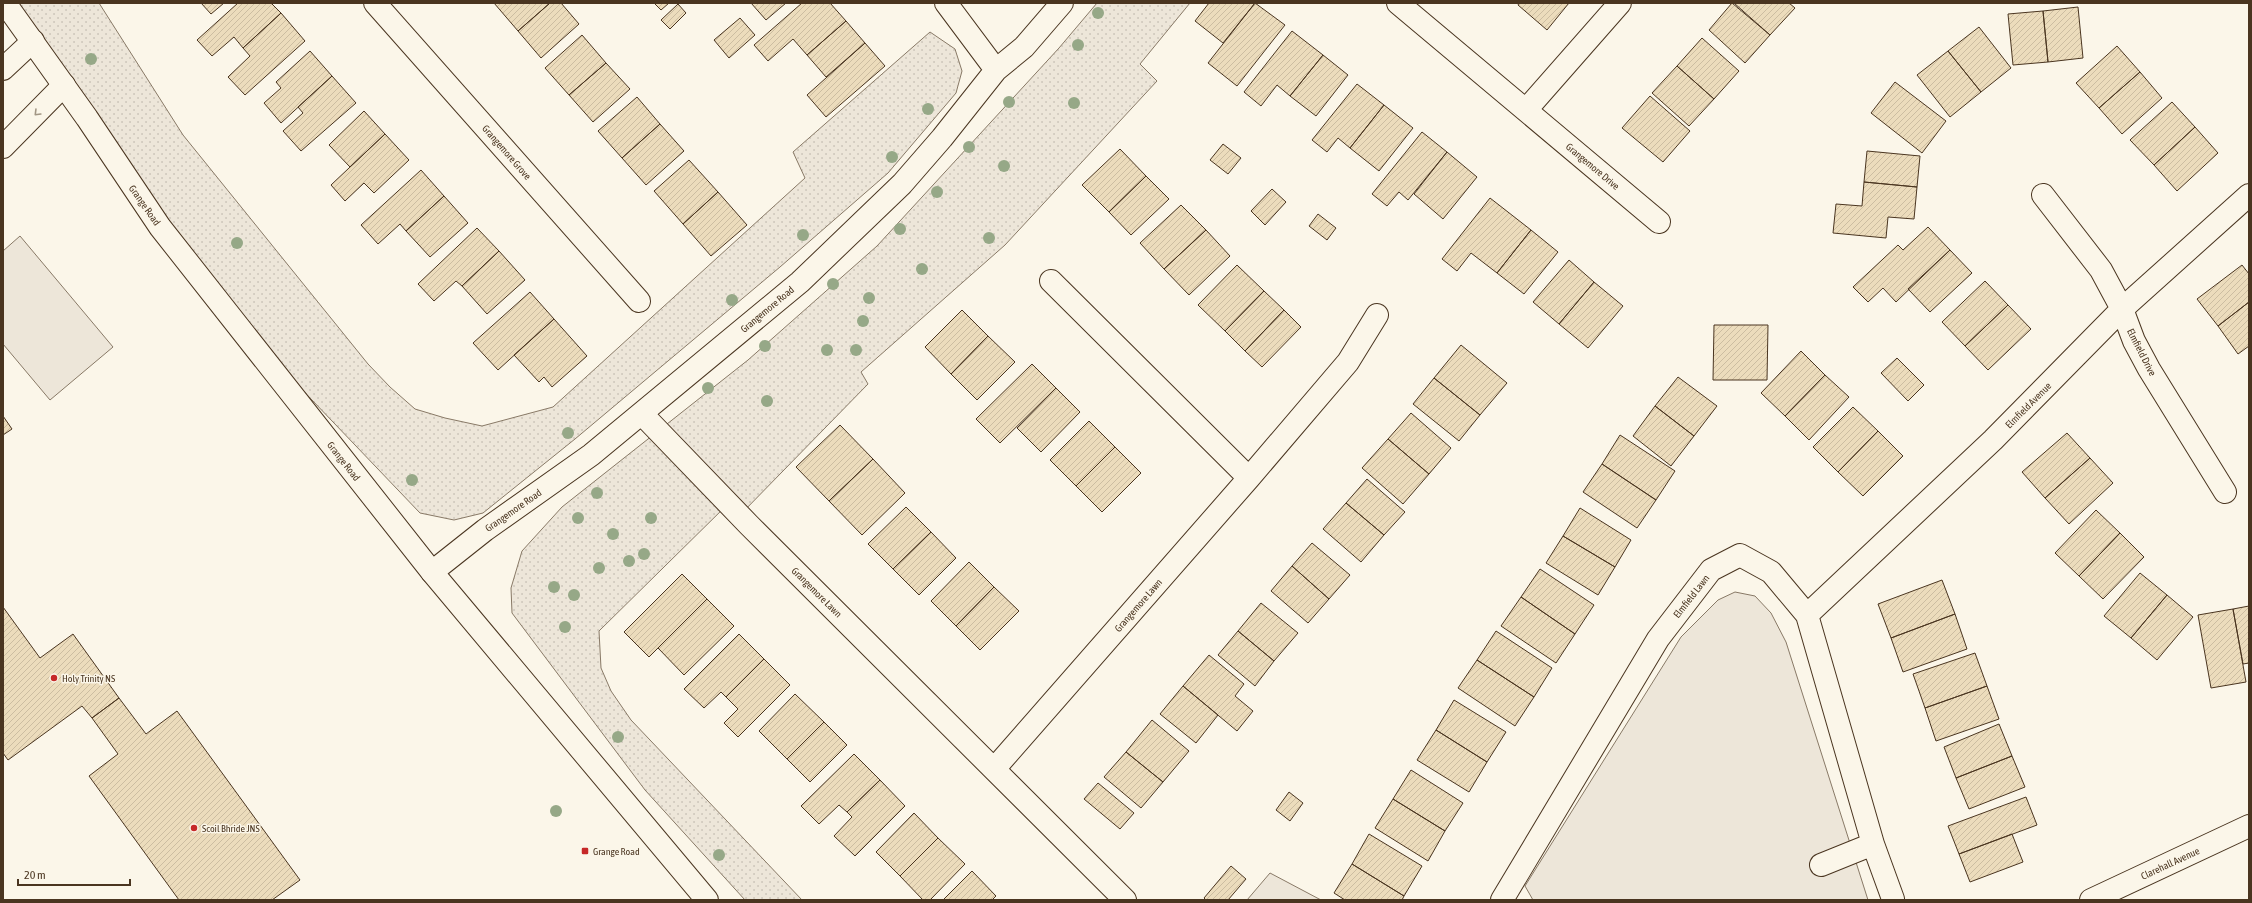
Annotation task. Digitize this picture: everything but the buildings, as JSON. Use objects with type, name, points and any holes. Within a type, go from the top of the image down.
[{"type":"street","name":"Grange Road","points":[[5,3],[64,85],[160,227],[432,572],[707,900]]},
{"type":"street","name":"Grangemore Grove","points":[[375,3],[639,301]]},
{"type":"street","points":[[946,3],[996,70]]},
{"type":"street","name":"Grangemore Road","points":[[432,572],[485,530],[591,455],[800,282],[902,184],[996,70],[1024,47],[1062,3]]},
{"type":"street","name":"Grangemore Drive","points":[[1398,3],[1659,222]]},
{"type":"street","points":[[1526,110],[1620,3]]},
{"type":"street","points":[[3,69],[33,42]]},
{"type":"street","points":[[3,147],[64,85]]},
{"type":"street","name":"Elmfield Drive","points":[[2043,195],[2101,270],[2122,309],[2134,341],[2149,369],[2225,492]]},
{"type":"street","name":"Elmfield Avenue","points":[[1807,615],[1993,440],[2122,309],[2249,195]]},
{"type":"street","points":[[1051,281],[1249,478]]},
{"type":"street","name":"Grangemore Lawn","points":[[994,768],[1249,478],[1348,362],[1377,315]]},
{"type":"street","name":"Grangemore Lawn","points":[[642,414],[749,525],[1125,900]]},
{"type":"street","name":"Elmfield Lawn","points":[[1502,900],[1658,639],[1711,570],[1740,555],[1771,572],[1807,615],[1872,844],[1893,899]]},
{"type":"street","name":"Clarehall Avenue","points":[[2091,900],[2249,826]]},
{"type":"street","points":[[1821,865],[1872,844]]},
{"type":"shaded area","points":[[5,3],[99,3],[183,135],[368,364],[390,387],[415,409],[445,418],[482,426],[553,407],[805,178],[793,152],[930,32],[955,49],[962,71],[956,93],[888,173],[780,267],[575,439],[483,513],[454,520],[420,513],[225,309]]},
{"type":"shaded area","points":[[1097,3],[1190,3],[1140,64],[1157,81],[1005,245],[861,372],[868,384],[740,515],[728,504],[599,631],[601,668],[611,691],[631,720],[802,900],[745,900],[645,790],[512,613],[511,588],[522,551],[562,507],[748,360],[877,246],[1059,48]]},
{"type":"shaded area","points":[[20,236],[113,347],[50,400],[3,344],[3,251]]},
{"type":"shaded area","points":[[1735,592],[1755,596],[1771,613],[1786,642],[1868,900],[1533,900],[1525,886],[1681,637],[1718,600]]},
{"type":"shaded area","points":[[1270,873],[1321,900],[1247,900]]},
{"type":"place","name":"Holy Trinity NS","points":[[54,678]]},
{"type":"place","name":"Scoil Bhride JNS","points":[[194,828]]},
{"type":"place","name":"Grange Road","points":[[585,851]]}]
